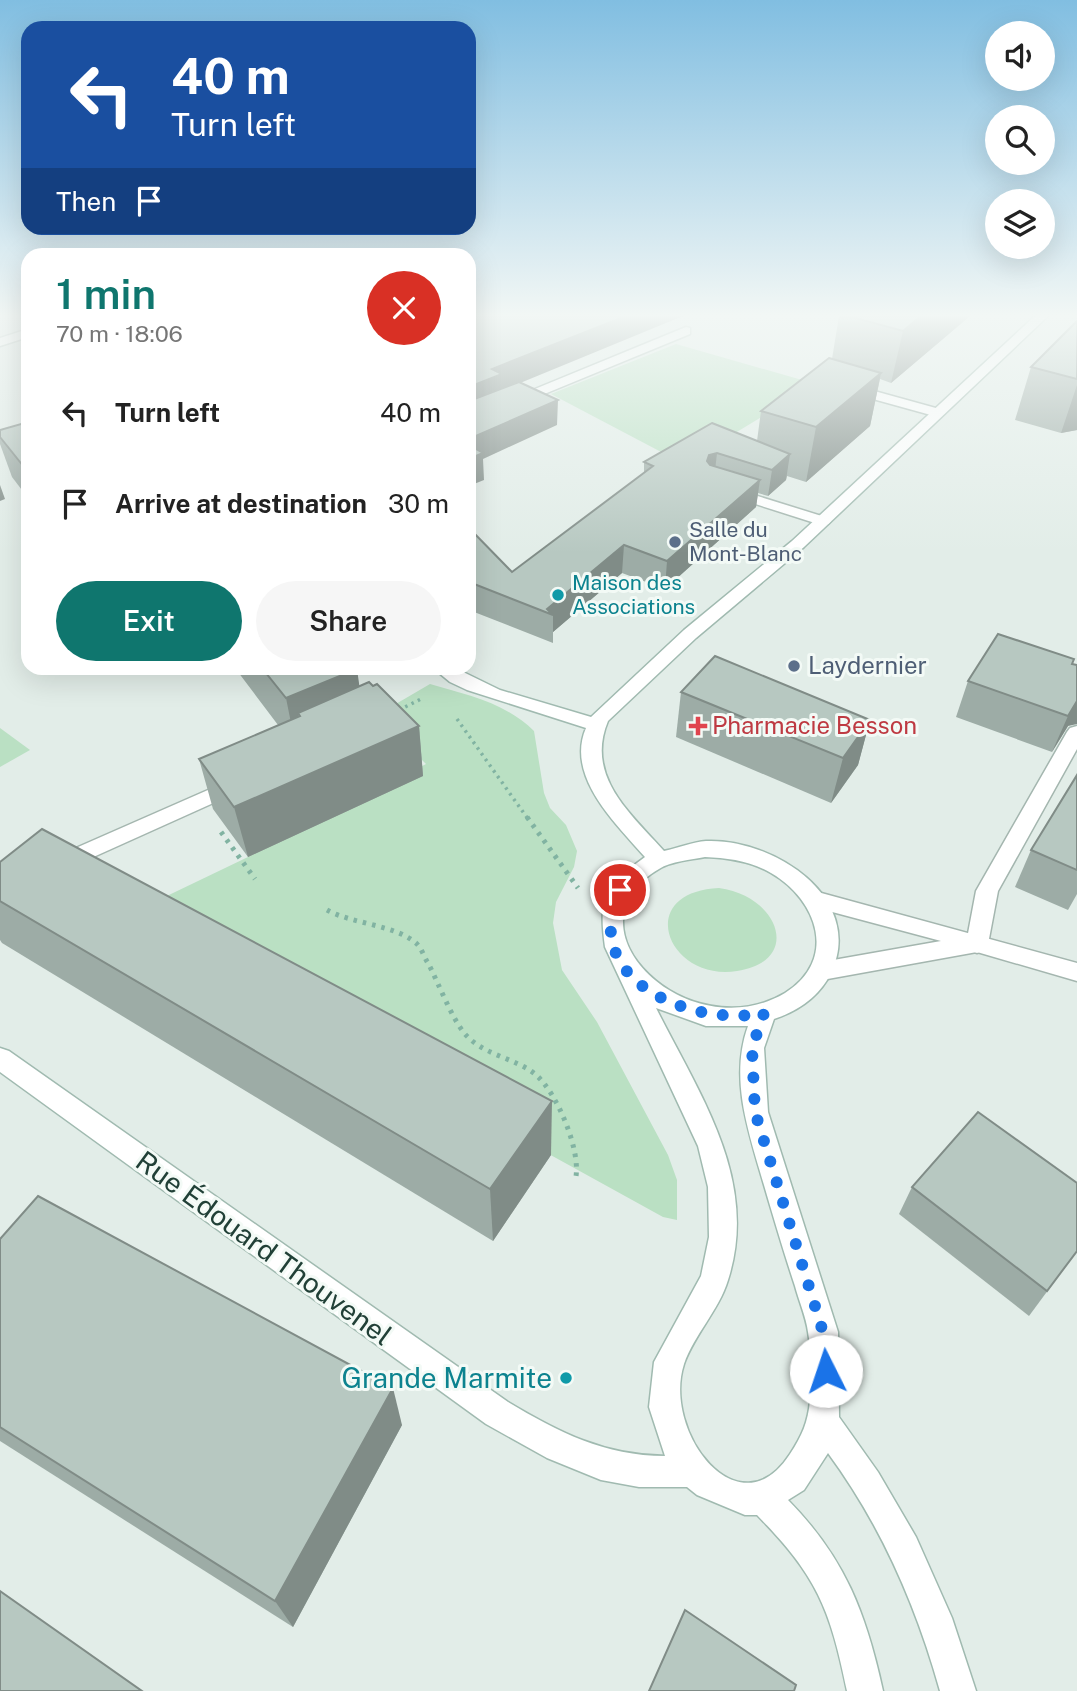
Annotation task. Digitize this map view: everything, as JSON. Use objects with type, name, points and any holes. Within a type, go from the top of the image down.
[{"type":"street","points":[[476,418],[532,395]]},
{"type":"street","points":[[891,395],[942,409]]},
{"type":"street","points":[[659,859],[623,821],[594,773],[591,748],[596,725],[618,698],[823,520],[957,395]]},
{"type":"street","points":[[713,486],[823,520]]},
{"type":"street","points":[[452,675],[481,689],[596,725]]},
{"type":"street","points":[[977,944],[987,891],[1077,732]]},
{"type":"street","points":[[42,872],[254,777]]},
{"type":"street","points":[[616,947],[646,989],[688,1011],[734,1017],[764,1013],[803,995],[822,971],[829,950],[825,919],[814,899],[789,874],[768,862],[743,854],[705,849],[681,852],[659,859],[636,872],[620,890],[612,912],[616,947],[711,1145],[721,1187],[723,1237],[714,1280],[678,1342],[670,1362],[664,1407],[670,1429],[692,1471],[708,1484],[745,1499],[763,1498],[793,1479],[817,1442],[824,1420],[826,1371],[823,1332],[755,1112],[751,1082],[752,1048],[764,1013]]},
{"type":"street","points":[[814,899],[898,918],[1077,972]]},
{"type":"street","points":[[822,971],[977,944]]},
{"type":"street","name":"Rue Édouard Thouvenel","points":[[0,1058],[402,1347],[546,1443],[614,1468],[660,1474],[692,1471]]},
{"type":"street","points":[[824,1420],[856,1462],[905,1549],[938,1624],[958,1691]]},
{"type":"street","points":[[763,1498],[796,1531],[829,1577],[846,1614],[865,1691]]},
{"type":"path","points":[[447,675],[436,690],[616,947]]},
{"type":"path","points":[[395,712],[426,696]]},
{"type":"path","points":[[200,801],[255,880]]},
{"type":"path","points":[[327,910],[342,918],[407,938],[418,945],[465,1034],[480,1045],[535,1074],[550,1091],[577,1152],[578,1171],[575,1181]]},
{"type":"green space","points":[[553,395],[798,395],[684,464]]},
{"type":"green space","points":[[430,684],[499,707],[534,731],[544,793],[550,808],[566,825],[577,851],[574,867],[556,902],[553,923],[562,970],[597,1022],[668,1155],[677,1180],[677,1220],[663,1217],[121,918],[248,857],[426,764],[377,715]]},
{"type":"green space","points":[[0,728],[30,750],[0,767]]},
{"type":"green space","points":[[719,888],[740,893],[768,915],[775,929],[776,942],[770,955],[758,965],[737,971],[713,971],[693,963],[678,951],[670,935],[668,919],[676,904],[692,893]]},
{"type":"building","points":[[485,395],[547,395],[558,400],[476,436],[476,398]]},
{"type":"building","points":[[782,395],[855,395],[816,427],[761,411]]},
{"type":"building","points":[[712,423],[790,454],[772,470],[717,453],[709,455],[707,461],[710,465],[760,480],[667,561],[624,545],[547,609],[553,615],[476,585],[476,535],[512,572],[653,466],[644,462]]},
{"type":"building","points":[[21,424],[21,463],[0,437],[0,430]]},
{"type":"building","points":[[998,634],[1074,659],[1072,664],[1077,665],[1077,701],[1068,716],[968,681]]},
{"type":"building","points":[[715,656],[870,720],[843,758],[681,692]]},
{"type":"building","points":[[268,675],[342,675],[286,698]]},
{"type":"building","points":[[369,682],[373,686],[377,684],[419,726],[234,807],[199,759],[300,716],[298,713]]},
{"type":"building","points":[[1077,775],[1077,870],[1031,850]]},
{"type":"building","points":[[42,829],[552,1101],[490,1189],[0,901],[0,862]]},
{"type":"building","points":[[978,1112],[1077,1183],[1077,1251],[1047,1291],[912,1187]]},
{"type":"building","points":[[38,1196],[393,1388],[275,1601],[0,1427],[0,1239]]},
{"type":"building","points":[[0,1591],[142,1691],[0,1691]]},
{"type":"building","points":[[685,1610],[796,1685],[794,1691],[649,1691]]},
{"type":"place","name":"Salle du Mont-Blanc","points":[[675,542]]},
{"type":"place","name":"Maison des Associations","points":[[558,595]]},
{"type":"place","name":"Laydernier","points":[[794,666]]},
{"type":"place","name":"Pharmacie Besson","points":[[698,726]]},
{"type":"place","name":"Grande Marmite","points":[[566,1378]]},
{"type":"route","points":[[620,890],[610,923],[614,947],[627,970],[646,989],[673,1005],[702,1014],[734,1017],[764,1013],[752,1048],[751,1073],[755,1112],[823,1332],[826,1371]]}]
